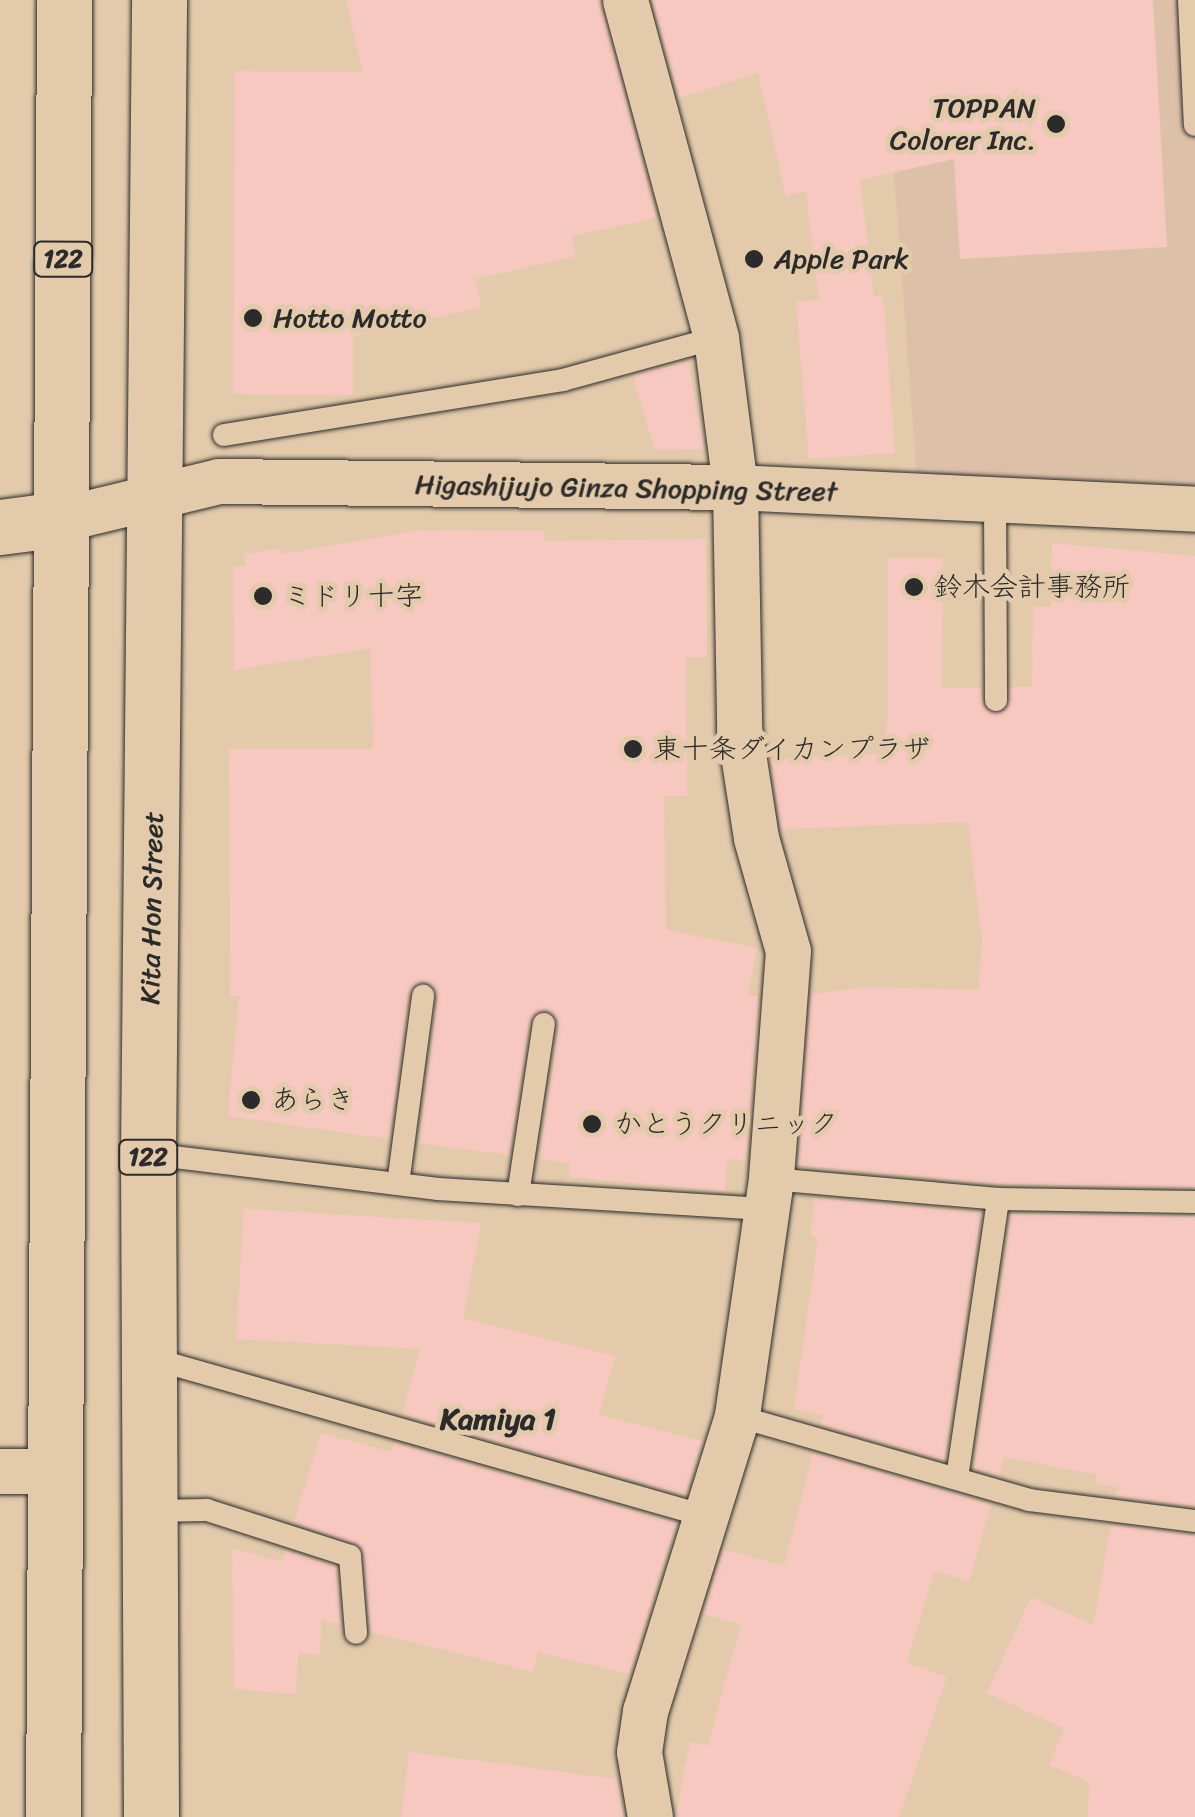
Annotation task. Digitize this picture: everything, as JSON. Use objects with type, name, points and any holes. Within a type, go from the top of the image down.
[{"type":"main road","name":"122","points":[[53,1817],[64,0]]},
{"type":"main road","name":"Kita Hon Street","points":[[150,1817],[148,1154],[158,498],[159,0]]},
{"type":"main road","points":[[0,527],[62,519]]},
{"type":"street","points":[[625,0],[716,338],[735,487],[740,728],[756,838],[788,951],[769,1194],[737,1416],[709,1517],[645,1711],[639,1752],[650,1817]]},
{"type":"street","name":"Higashijujo Ginza Shopping Street","points":[[62,519],[219,481],[735,487],[1195,509]]},
{"type":"street","points":[[0,1471],[54,1470]]},
{"type":"lane","points":[[1188,0],[1195,124]]},
{"type":"lane","points":[[224,435],[563,380],[716,338]]},
{"type":"lane","points":[[995,500],[996,700]]},
{"type":"lane","points":[[398,1184],[422,996]]},
{"type":"lane","points":[[518,1196],[544,1024]]},
{"type":"lane","points":[[148,1154],[518,1196],[769,1194],[1195,1202]]},
{"type":"lane","points":[[957,1478],[998,1199]]},
{"type":"lane","points":[[150,1358],[709,1517]]},
{"type":"lane","points":[[737,1416],[1030,1500],[1195,1521]]},
{"type":"lane","points":[[151,1511],[206,1510],[350,1556],[356,1633]]},
{"type":"shaded area","points":[[881,0],[1195,0],[1195,489],[917,477]]},
{"type":"building","points":[[346,0],[600,0],[656,218],[572,236],[576,256],[475,279],[481,307],[353,337],[353,395],[233,394],[235,71],[363,72]]},
{"type":"building","points":[[652,0],[1153,0],[1167,247],[960,259],[954,159],[860,180],[874,297],[883,296],[895,453],[809,459],[796,302],[819,300],[806,192],[786,196],[758,73],[679,98]]},
{"type":"building","points":[[688,361],[704,449],[655,450],[633,376]]},
{"type":"building","points":[[421,530],[544,531],[544,541],[706,539],[707,657],[686,657],[687,796],[664,796],[666,930],[757,948],[748,996],[758,996],[746,1161],[727,1159],[725,1191],[569,1177],[570,1164],[539,1159],[559,1026],[547,1009],[529,1022],[509,1155],[419,1143],[438,998],[426,981],[408,994],[389,1139],[228,1116],[239,996],[230,996],[229,749],[373,749],[371,648],[234,670],[233,566],[246,566],[244,554],[278,549],[284,554]]},
{"type":"building","points":[[1052,543],[1195,556],[1195,1187],[999,1184],[798,1165],[811,994],[868,987],[979,990],[982,941],[968,822],[781,829],[770,759],[882,754],[888,717],[888,558],[943,558],[942,688],[981,688],[984,708],[1004,712],[1011,687],[1032,687],[1033,606],[1051,607]]},
{"type":"building","points":[[814,1198],[981,1213],[944,1460],[820,1424],[823,1415],[794,1409],[818,1238],[811,1237]]},
{"type":"building","points":[[244,1209],[481,1223],[463,1318],[615,1356],[599,1415],[702,1441],[685,1495],[402,1414],[420,1349],[236,1339]]},
{"type":"building","points":[[1011,1214],[1195,1217],[1195,1506],[1116,1496],[1117,1487],[1096,1483],[1097,1475],[1004,1457],[999,1476],[974,1468]]},
{"type":"building","points":[[321,1433],[392,1452],[394,1443],[676,1523],[629,1674],[538,1652],[533,1672],[371,1632],[362,1548],[294,1522]]},
{"type":"building","points":[[813,1453],[991,1505],[969,1581],[934,1571],[907,1663],[947,1677],[899,1817],[676,1817],[690,1741],[708,1745],[741,1624],[703,1614],[723,1549],[784,1566]]},
{"type":"building","points":[[1111,1525],[1195,1536],[1195,1817],[1088,1817],[1089,1782],[1049,1765],[1064,1728],[987,1693],[1031,1597],[1093,1625]]},
{"type":"building","points":[[232,1548],[282,1562],[286,1551],[336,1567],[340,1625],[322,1620],[320,1655],[299,1653],[295,1694],[234,1689]]},
{"type":"building","points":[[409,1752],[617,1779],[623,1817],[401,1817]]},
{"type":"place","name":"TOPPAN Colorer Inc.","points":[[1056,124]]},
{"type":"place","name":"Apple Park","points":[[754,259]]},
{"type":"place","name":"Hotto Motto","points":[[253,318]]},
{"type":"place","name":"鈴木会計事務所","points":[[914,587]]},
{"type":"place","name":"ミドリ十字","points":[[263,596]]},
{"type":"place","name":"東十条ダイカンプラザ","points":[[633,749]]},
{"type":"place","name":"あらき","points":[[251,1100]]},
{"type":"place","name":"かとうクリニック","points":[[592,1124]]},
{"type":"district","name":"Kamiya 1","points":[[498,1419]]}]
